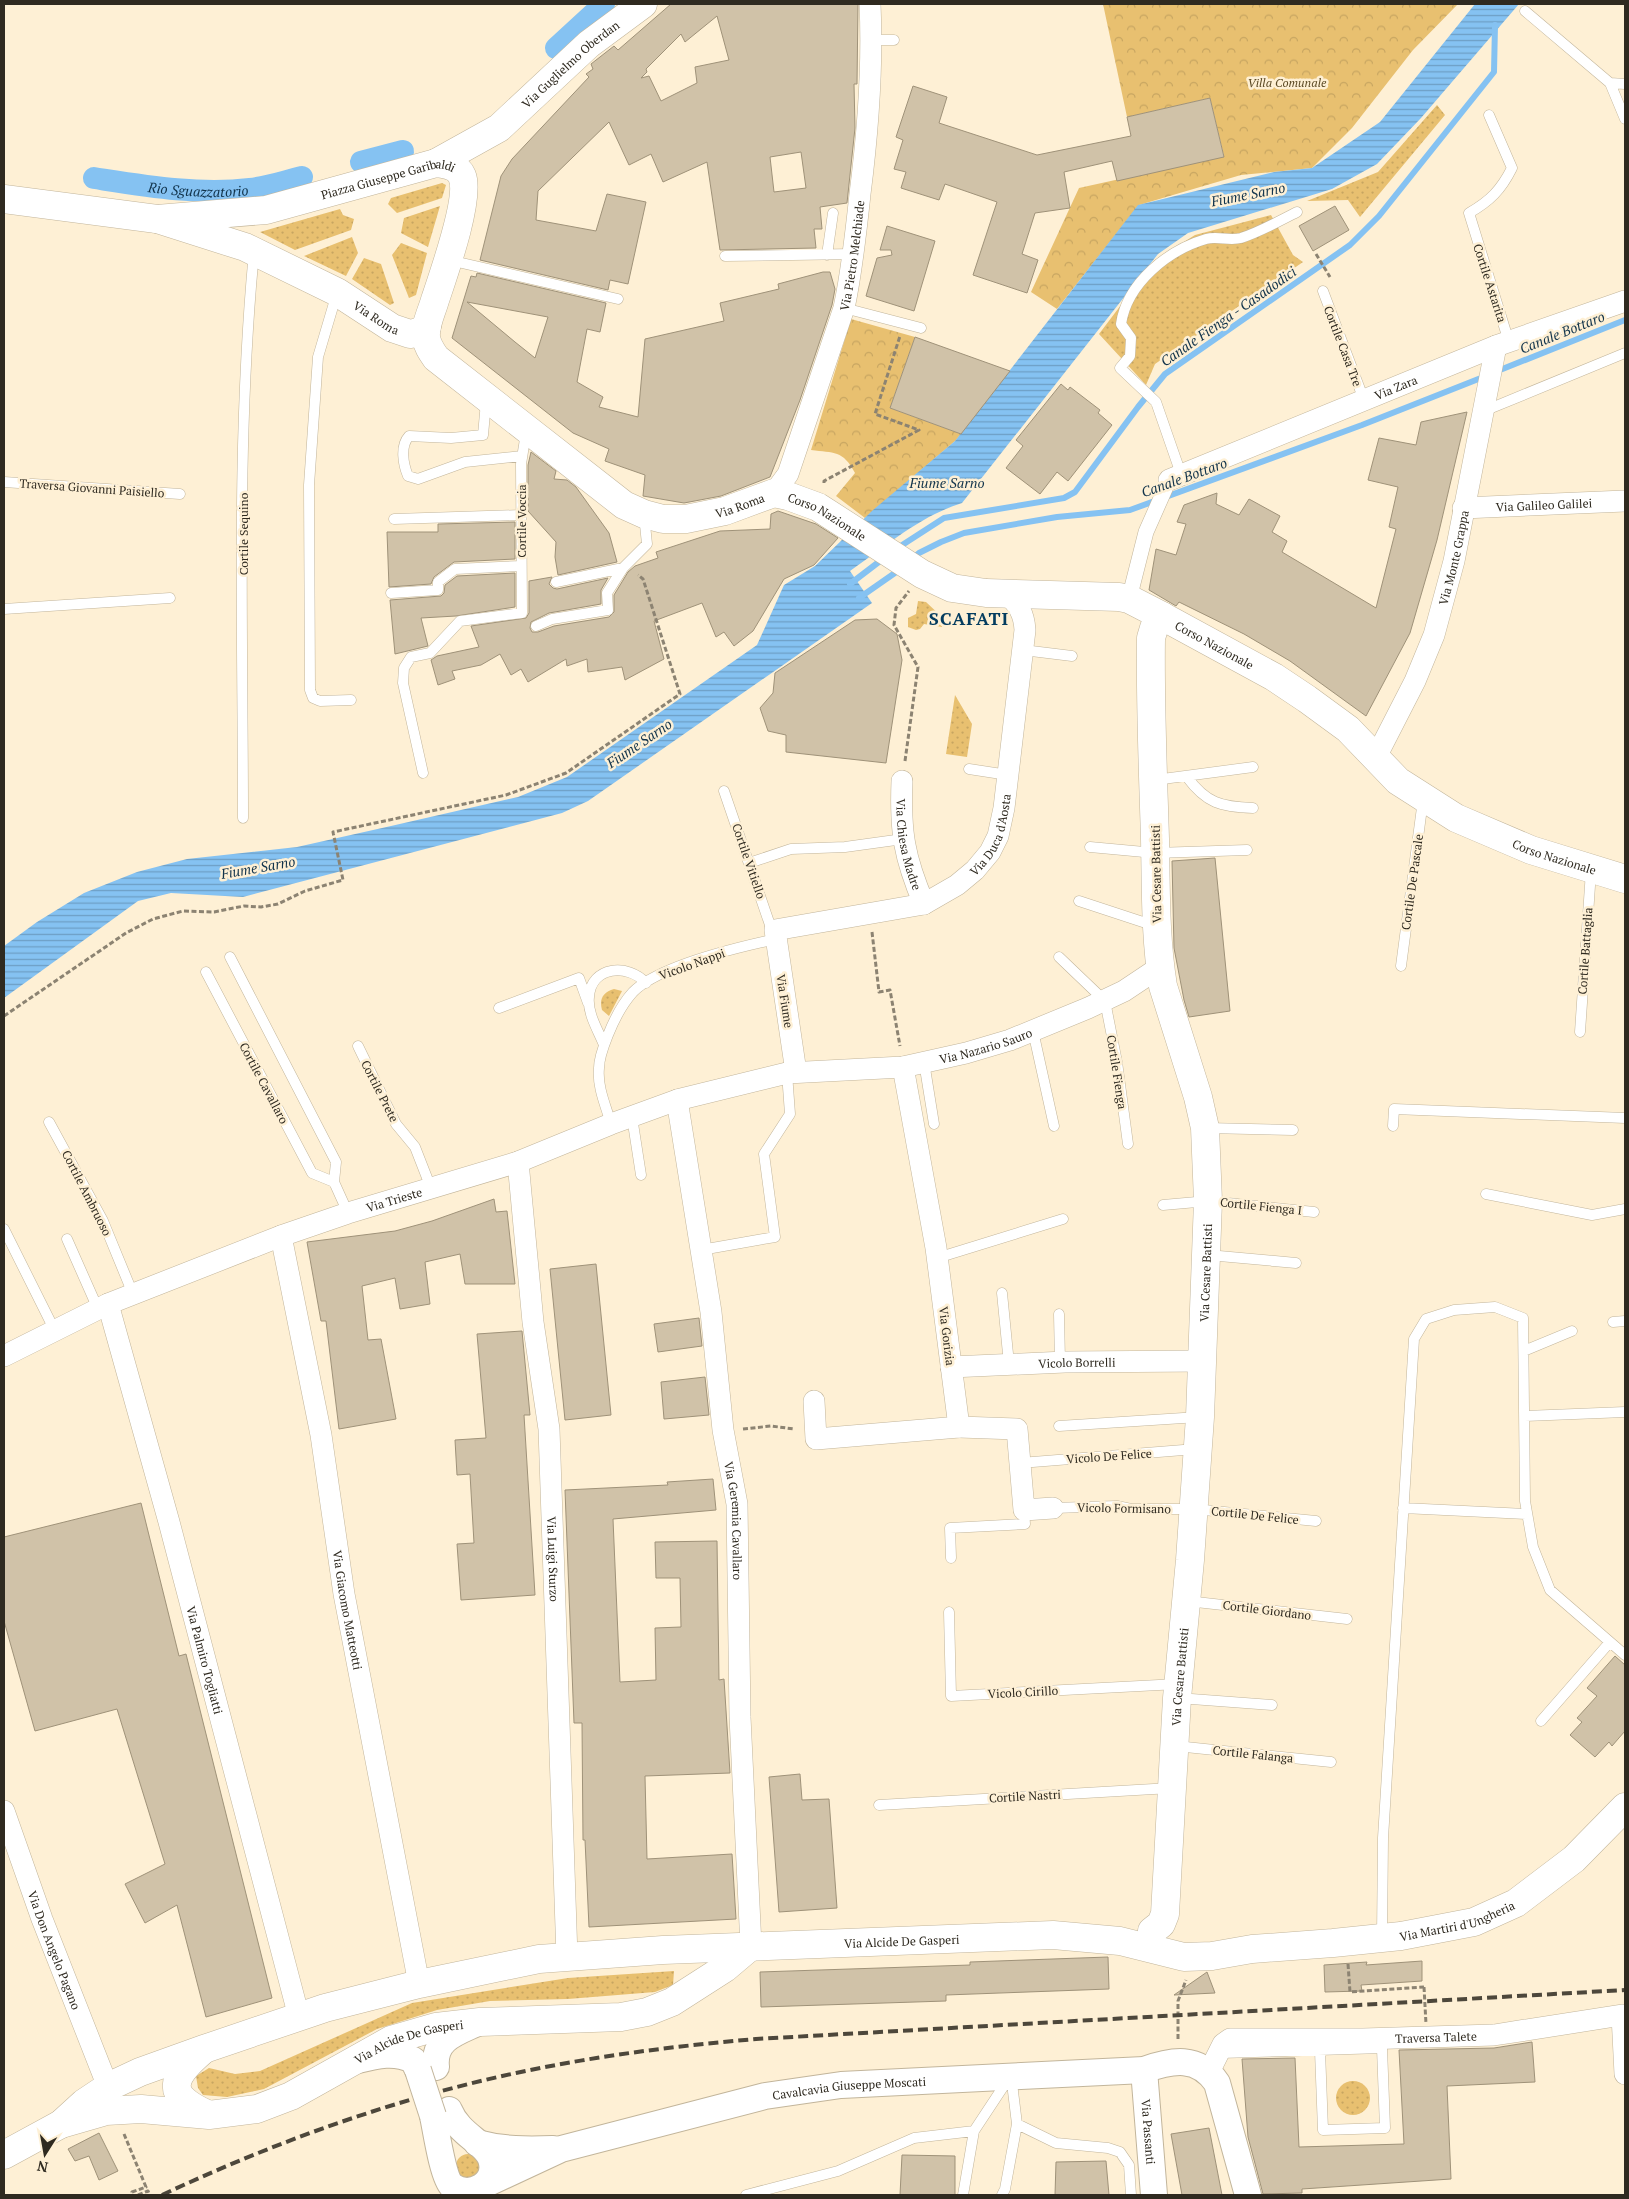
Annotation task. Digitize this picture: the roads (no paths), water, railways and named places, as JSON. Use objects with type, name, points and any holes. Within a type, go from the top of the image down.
[{"type":"main road","name":"Via Guglielmo Oberdan","points":[[436,164],[499,128],[589,44],[643,4]]},
{"type":"main road","name":"Via Guglielmo Oberdan","points":[[463,200],[477,167],[499,128]]},
{"type":"main road","name":"Piazza Giuseppe Garibaldi","points":[[157,219],[266,210],[436,164],[447,164],[458,170],[463,176],[463,200],[448,260],[427,326]]},
{"type":"main road","name":"Via Roma","points":[[4,199],[157,219],[250,249],[338,292],[392,328],[410,334],[419,332],[427,326]]},
{"type":"main road","points":[[250,249],[242,237],[244,223],[251,217],[266,210]]},
{"type":"main road","name":"Via Roma","points":[[427,326],[426,337],[429,349],[436,358],[624,505],[644,514],[662,519],[686,519],[724,511],[774,493]]},
{"type":"main road","name":"Corso Nazionale","points":[[774,493],[804,500],[920,572],[952,588],[967,591],[1090,595],[1129,599],[1274,677],[1348,729],[1398,781],[1456,818],[1531,850],[1625,879]]},
{"type":"main road","name":"Via Cesare Battisti","points":[[1157,1942],[1165,1914],[1178,1691],[1194,1509],[1203,1361],[1208,1201],[1205,1128],[1198,1097],[1163,986],[1156,926],[1154,780],[1150,704],[1151,638],[1154,628],[1162,616]]},
{"type":"main road","name":"Via Martiri d'Ungheria","points":[[1157,1942],[1192,1956],[1221,1956],[1252,1949],[1382,1938],[1474,1922],[1516,1903],[1574,1859],[1625,1807]]},
{"type":"main road","name":"Via Alcide De Gasperi","points":[[62,2124],[84,2103],[108,2087],[140,2072],[204,2049],[298,2017],[420,1984],[540,1959],[663,1950],[1053,1935],[1157,1942]]},
{"type":"main road","name":"Via Martiri d'Ungheria","points":[[1157,1942],[1180,1939],[1252,1949]]},
{"type":"main road","name":"Via Alcide De Gasperi","points":[[11,2146],[62,2124],[112,2110],[141,2109],[209,2115],[257,2109],[291,2096],[391,2040],[436,2028],[480,2022],[621,2017],[647,2012],[672,2002],[725,1968],[751,1946]]},
{"type":"main road","points":[[663,1950],[676,1955],[688,1969],[685,1988],[672,2002]]},
{"type":"main road","points":[[204,2049],[181,2071],[177,2088],[183,2101],[209,2115]]},
{"type":"street","name":"Via Pietro Melchiade","points":[[774,493],[788,474],[844,308],[853,254],[870,97],[870,4]]},
{"type":"street","name":"Via Zara","points":[[1175,477],[1503,344],[1625,301]]},
{"type":"street","name":"Via Monte Grappa","points":[[1376,757],[1415,681],[1434,635],[1454,561],[1488,388],[1503,344]]},
{"type":"street","points":[[1129,599],[1149,524],[1175,477]]},
{"type":"street","name":"Via Galileo Galilei","points":[[1463,508],[1625,501]]},
{"type":"street","name":"Via Duca d'Aosta","points":[[776,935],[924,904],[957,885],[975,870],[990,852],[998,836],[1008,775],[1023,650],[1024,619],[1020,608],[1006,593]]},
{"type":"street","name":"Via Chiesa Madre","points":[[902,781],[901,818],[903,839],[907,859],[924,904]]},
{"type":"street","name":"Via Fiume","points":[[776,935],[792,1072]]},
{"type":"street","name":"Via Nazario Sauro","points":[[792,1072],[903,1067],[966,1053],[1033,1031],[1105,1001],[1160,967]]},
{"type":"street","name":"Via Gorizia","points":[[903,1067],[938,1258],[959,1428]]},
{"type":"street","name":"Via Trieste","points":[[4,1356],[133,1294],[281,1236],[348,1213],[518,1162],[611,1124],[677,1100],[792,1072]]},
{"type":"street","name":"Via Geremia Cavallaro","points":[[677,1100],[711,1312],[723,1430],[737,1504],[740,1717],[751,1946]]},
{"type":"street","name":"Via Luigi Sturzo","points":[[518,1162],[533,1322],[549,1429],[567,1957]]},
{"type":"street","name":"Via Giacomo Matteotti","points":[[281,1236],[321,1435],[345,1603],[420,1984]]},
{"type":"street","name":"Via Palmiro Togliatti","points":[[103,1307],[169,1522],[298,2017]]},
{"type":"street","name":"Vicolo Borrelli","points":[[951,1367],[1060,1362],[1203,1361]]},
{"type":"street","points":[[814,1401],[816,1439],[959,1428],[1017,1429],[1024,1510],[1053,1508]]},
{"type":"street","name":"Via Don Angelo Pagano","points":[[4,1811],[7,1832],[108,2087]]},
{"type":"street","name":"Traversa Talete","points":[[1214,2062],[1224,2044],[1230,2039],[1363,2039],[1494,2035],[1622,2015],[1625,2074]]},
{"type":"street","points":[[353,2062],[373,2056],[395,2055],[413,2060],[427,2068],[443,2040],[480,2022]]},
{"type":"street","name":"Cavalcavia Giuseppe Moscati","points":[[427,2068],[441,2113],[445,2186],[467,2192],[480,2190],[561,2149],[784,2092],[840,2085],[1011,2075],[1144,2070],[1176,2062],[1197,2065],[1214,2062]]},
{"type":"street","points":[[1214,2062],[1217,2083],[1248,2195]]},
{"type":"street","name":"Via Passanti","points":[[1144,2070],[1154,2195]]},
{"type":"street","name":"Cavalcavia Giuseppe Moscati","points":[[441,2113],[453,2121],[487,2152],[491,2158],[493,2167],[480,2190]]},
{"type":"street","name":"Cavalcavia Giuseppe Moscati","points":[[477,2143],[517,2150],[561,2149]]},
{"type":"lane","points":[[1525,11],[1610,83],[1625,119]]},
{"type":"lane","points":[[871,40],[894,40]]},
{"type":"lane","points":[[1610,83],[1625,84]]},
{"type":"lane","name":"Cortile Astarita","points":[[1489,115],[1512,168],[1505,182],[1489,202],[1469,213],[1503,344]]},
{"type":"lane","points":[[1175,477],[1156,402],[1120,368],[1130,356],[1131,338],[1121,324],[1127,303],[1153,266],[1178,250],[1208,239],[1239,238],[1297,212]]},
{"type":"lane","points":[[828,255],[833,213]]},
{"type":"lane","name":"Cortile Sequino","points":[[243,818],[243,422],[250,249]]},
{"type":"lane","points":[[726,256],[853,254]]},
{"type":"lane","points":[[448,260],[618,299]]},
{"type":"lane","name":"Cortile Casa Tre","points":[[1323,291],[1364,400]]},
{"type":"lane","points":[[338,292],[318,357],[309,485],[310,690],[313,698],[320,701],[351,700]]},
{"type":"lane","points":[[844,308],[921,328]]},
{"type":"lane","points":[[1484,411],[1625,354]]},
{"type":"lane","points":[[486,396],[482,435],[451,438],[409,436],[403,447],[408,476],[418,479],[465,462],[522,456]]},
{"type":"lane","name":"Cortile Voccia","points":[[423,773],[403,683],[404,668],[411,657],[430,653],[460,621],[522,613],[522,456],[527,429]]},
{"type":"lane","name":"Traversa Giovanni Paisiello","points":[[4,482],[180,494]]},
{"type":"lane","points":[[536,626],[552,618],[608,610],[608,592],[623,568],[646,544],[644,514]]},
{"type":"lane","points":[[394,519],[521,515]]},
{"type":"lane","points":[[391,593],[438,590],[438,582],[455,569],[521,566]]},
{"type":"lane","points":[[556,582],[623,568]]},
{"type":"lane","points":[[4,609],[170,598]]},
{"type":"lane","points":[[1023,650],[1072,656]]},
{"type":"lane","points":[[1154,780],[1253,767]]},
{"type":"lane","points":[[969,769],[1008,775]]},
{"type":"lane","points":[[1187,777],[1196,790],[1227,808],[1253,808]]},
{"type":"lane","name":"Cortile Vitiello","points":[[724,791],[770,925],[776,935]]},
{"type":"lane","name":"Cortile De Pascale","points":[[1402,966],[1424,799]]},
{"type":"lane","points":[[749,863],[791,849],[845,847],[903,839]]},
{"type":"lane","points":[[1090,847],[1155,853],[1247,850]]},
{"type":"lane","name":"Cortile Battaglia","points":[[1580,1032],[1591,870]]},
{"type":"lane","points":[[1079,901],[1156,926]]},
{"type":"lane","name":"Vicolo Nappi","points":[[611,1124],[600,1085],[599,1068],[604,1045],[619,1011],[634,992],[646,982],[665,972],[776,935]]},
{"type":"lane","points":[[230,957],[336,1162],[334,1182],[348,1213]]},
{"type":"lane","points":[[1059,957],[1105,1001]]},
{"type":"lane","points":[[589,1007],[592,986],[604,973],[616,970],[628,971],[646,982]]},
{"type":"lane","name":"Cortile Cavallaro","points":[[206,972],[312,1173],[334,1182]]},
{"type":"lane","points":[[499,1008],[579,978],[604,1045]]},
{"type":"lane","name":"Cortile Fienga","points":[[1105,1001],[1117,1062],[1128,1144]]},
{"type":"lane","points":[[1033,1031],[1054,1126]]},
{"type":"lane","name":"Cortile Prete","points":[[358,1046],[396,1124],[415,1147],[431,1188]]},
{"type":"lane","points":[[924,1062],[934,1124]]},
{"type":"lane","points":[[701,1250],[775,1237],[764,1154],[790,1114],[792,1072]]},
{"type":"lane","points":[[1393,1126],[1394,1109],[1625,1118]]},
{"type":"lane","points":[[632,1117],[642,1176]]},
{"type":"lane","name":"Cortile Ambruoso","points":[[49,1122],[103,1221],[133,1294]]},
{"type":"lane","points":[[1205,1128],[1293,1130]]},
{"type":"lane","points":[[1486,1194],[1592,1216],[1625,1209]]},
{"type":"lane","name":"Cortile Fienga I","points":[[1163,1205],[1208,1201],[1314,1212]]},
{"type":"lane","points":[[938,1258],[1063,1220]]},
{"type":"lane","points":[[4,1229],[54,1331]]},
{"type":"lane","points":[[67,1239],[103,1307]]},
{"type":"lane","points":[[1207,1255],[1296,1263]]},
{"type":"lane","points":[[1002,1293],[1009,1364]]},
{"type":"lane","points":[[1382,1938],[1383,1838],[1414,1339],[1426,1319],[1454,1310],[1496,1307],[1523,1318],[1525,1501],[1533,1547],[1550,1590],[1625,1655]]},
{"type":"lane","points":[[1059,1314],[1060,1362]]},
{"type":"lane","points":[[1613,1322],[1625,1321]]},
{"type":"lane","points":[[1524,1351],[1572,1331]]},
{"type":"lane","points":[[1525,1416],[1625,1412]]},
{"type":"lane","points":[[1059,1426],[1200,1417]]},
{"type":"lane","name":"Vicolo De Felice","points":[[1020,1463],[1198,1449]]},
{"type":"lane","name":"Vicolo Formisano","points":[[1053,1508],[1117,1506],[1130,1509],[1194,1509]]},
{"type":"lane","points":[[1403,1508],[1527,1514]]},
{"type":"lane","name":"Cortile De Felice","points":[[1194,1509],[1316,1521]]},
{"type":"lane","points":[[951,1558],[950,1528],[1025,1524],[1024,1510]]},
{"type":"lane","name":"Cortile Giordano","points":[[1186,1600],[1347,1619]]},
{"type":"lane","name":"Vicolo Cirillo","points":[[949,1612],[952,1696],[1178,1691]]},
{"type":"lane","points":[[1541,1721],[1610,1642]]},
{"type":"lane","points":[[1178,1691],[1272,1705]]},
{"type":"lane","name":"Cortile Falanga","points":[[1175,1746],[1331,1762]]},
{"type":"lane","name":"Cortile Nastri","points":[[879,1805],[1172,1788]]},
{"type":"lane","points":[[1214,2062],[1297,2052],[1382,2048],[1385,2128],[1323,2130],[1320,2051]]},
{"type":"lane","points":[[1002,2195],[1005,2190],[1017,2124],[1011,2075]]},
{"type":"lane","points":[[963,2195],[974,2131],[1011,2075]]},
{"type":"lane","points":[[1017,2124],[1056,2143],[1108,2148],[1120,2152],[1129,2165],[1131,2195]]},
{"type":"lane","points":[[746,2195],[838,2171],[914,2138],[974,2131]]},
{"type":"water","name":"Fiume Sarno","points":[[1475,4],[1519,4],[1421,118],[1377,164],[1332,189],[1188,233],[1158,254],[962,503],[918,524],[850,571],[872,603],[588,801],[562,813],[243,897],[171,893],[138,901],[4,998],[4,946],[37,922],[84,893],[137,872],[187,859],[297,847],[518,797],[567,777],[757,645],[784,585],[815,566],[873,510],[955,441],[1138,205],[1274,172],[1312,168],[1380,122]]},
{"type":"waterway","name":"Rio Sguazzatorio","points":[[556,48],[604,4]]},
{"type":"waterway","name":"Canale Fienga - Casadodici","points":[[896,549],[944,518],[1064,498],[1075,492],[1165,374],[1350,245],[1379,216],[1494,72],[1495,25]]},
{"type":"waterway","name":"Rio Sguazzatorio","points":[[361,162],[403,151]]},
{"type":"waterway","name":"Rio Sguazzatorio","points":[[94,178],[172,189],[230,191],[257,188],[302,177]]},
{"type":"waterway","name":"Canale Bottaro","points":[[1495,372],[1625,320]]},
{"type":"waterway","name":"Canale Bottaro","points":[[911,560],[919,553],[964,533],[1057,517],[1130,510],[1362,425],[1486,376]]},
{"type":"waterway","name":"Canale Fienga - Casadodici","points":[[850,584],[884,558]]},
{"type":"waterway","name":"Canale Bottaro","points":[[859,598],[902,568]]},
{"type":"railway","points":[[162,2195],[291,2140],[380,2109],[516,2073],[635,2052],[756,2039],[1625,1990]]},
{"type":"district","name":"SCAFATI","points":[[969,618]]},
{"type":"park label","name":"Villa Comunale","points":[[1287,82]]}]
